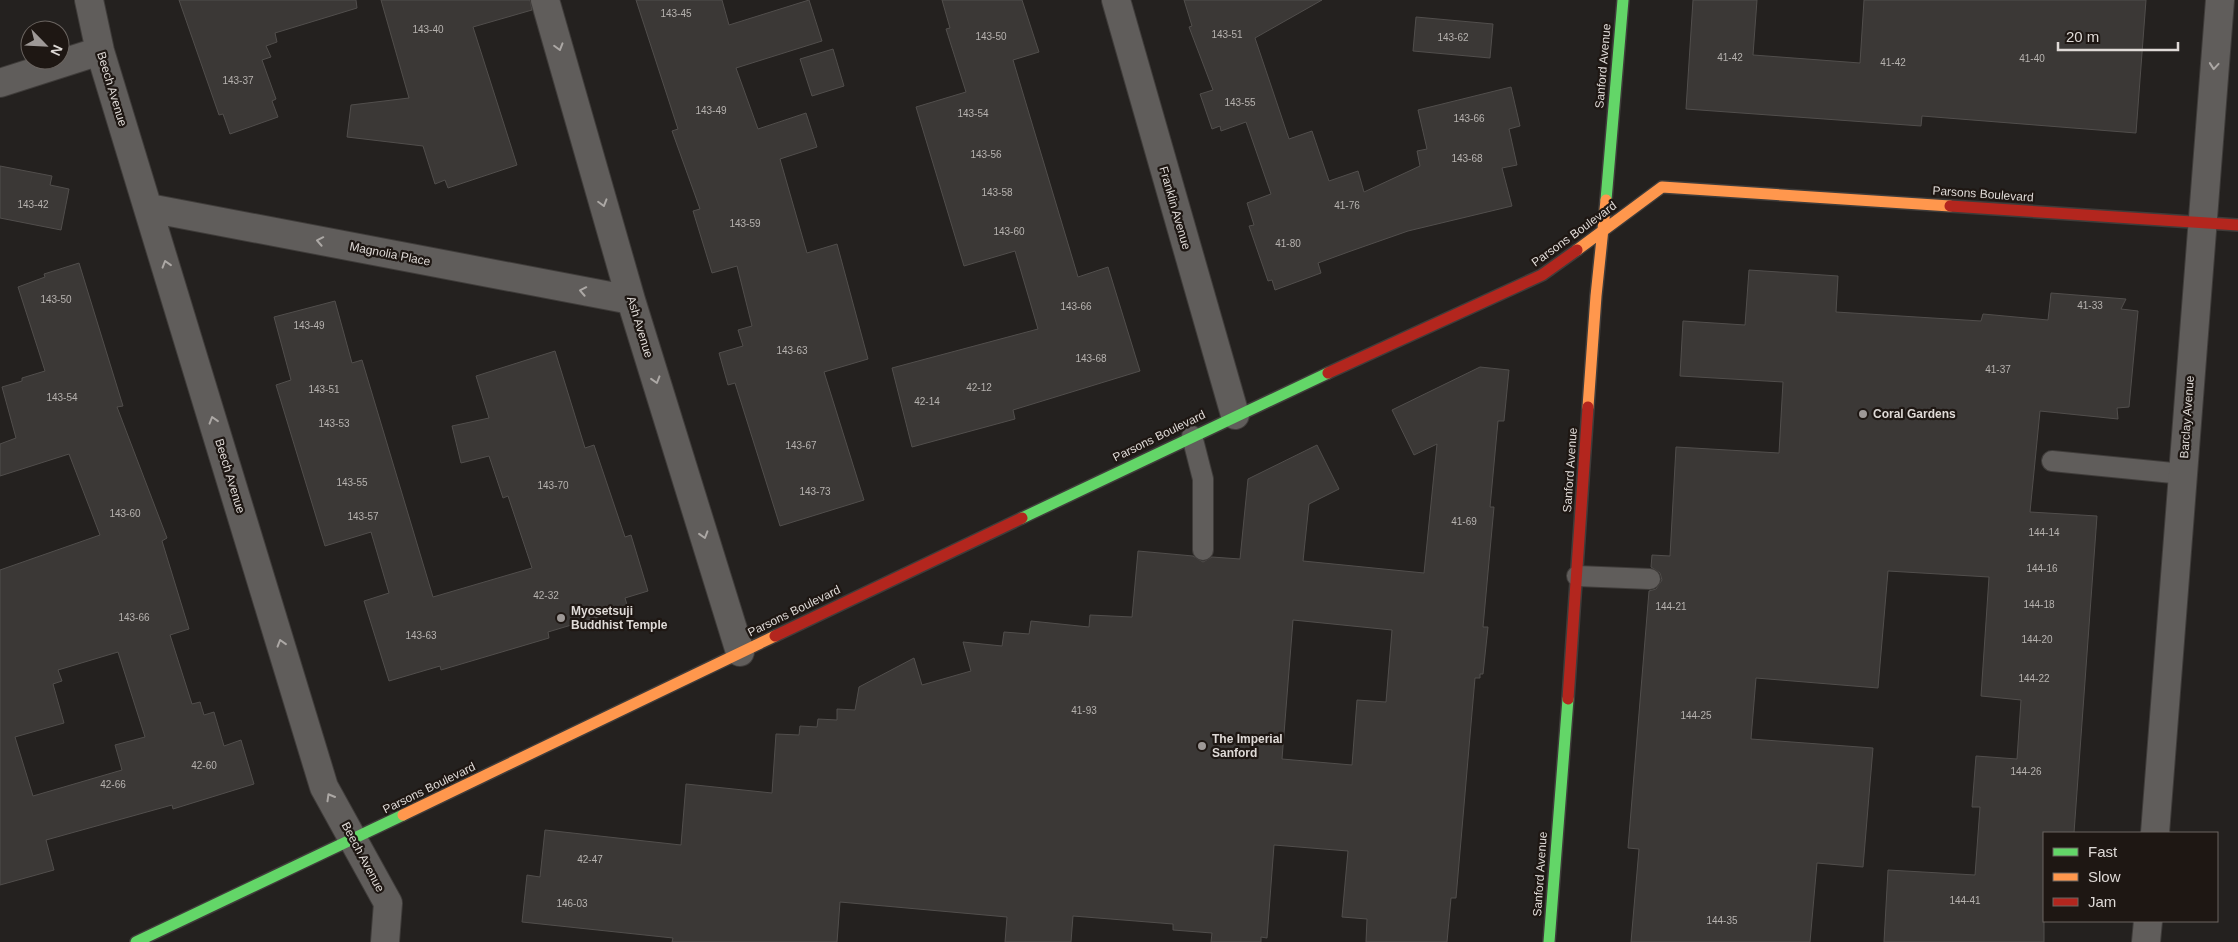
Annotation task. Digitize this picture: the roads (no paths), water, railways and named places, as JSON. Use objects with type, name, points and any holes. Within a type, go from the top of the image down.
[{"type":"street","name":"Beech Avenue","points":[[89,0],[100,51],[324,787],[388,903],[385,942]]},
{"type":"street","name":"Ash Avenue","points":[[545,0],[631,300],[740,652]]},
{"type":"street","name":"Franklin Avenue","points":[[1116,0],[1235,415]]},
{"type":"street","name":"Sanford Avenue","points":[[1549,942],[1596,296],[1623,0]]},
{"type":"street","name":"Barclay Avenue","points":[[2155,832],[2220,0]]},
{"type":"street","points":[[0,83],[100,51]]},
{"type":"street","name":"Parsons Boulevard","points":[[136,942],[354,840],[740,652],[1235,415],[1542,275],[1662,187],[2238,225]]},
{"type":"street","name":"Magnolia Place","points":[[149,208],[631,300]]},
{"type":"street","points":[[2146,942],[2148,922]]},
{"type":"lane","points":[[1192,436],[1203,479],[1203,550]]},
{"type":"lane","points":[[2052,461],[2182,474]]},
{"type":"lane","points":[[1577,576],[1650,579]]},
{"type":"place","name":"Coral Gardens","points":[[1863,414]]},
{"type":"place","name":"Myosetsuji Buddhist Temple","points":[[561,618]]},
{"type":"place","name":"The Imperial Sanford","points":[[1202,746]]}]
